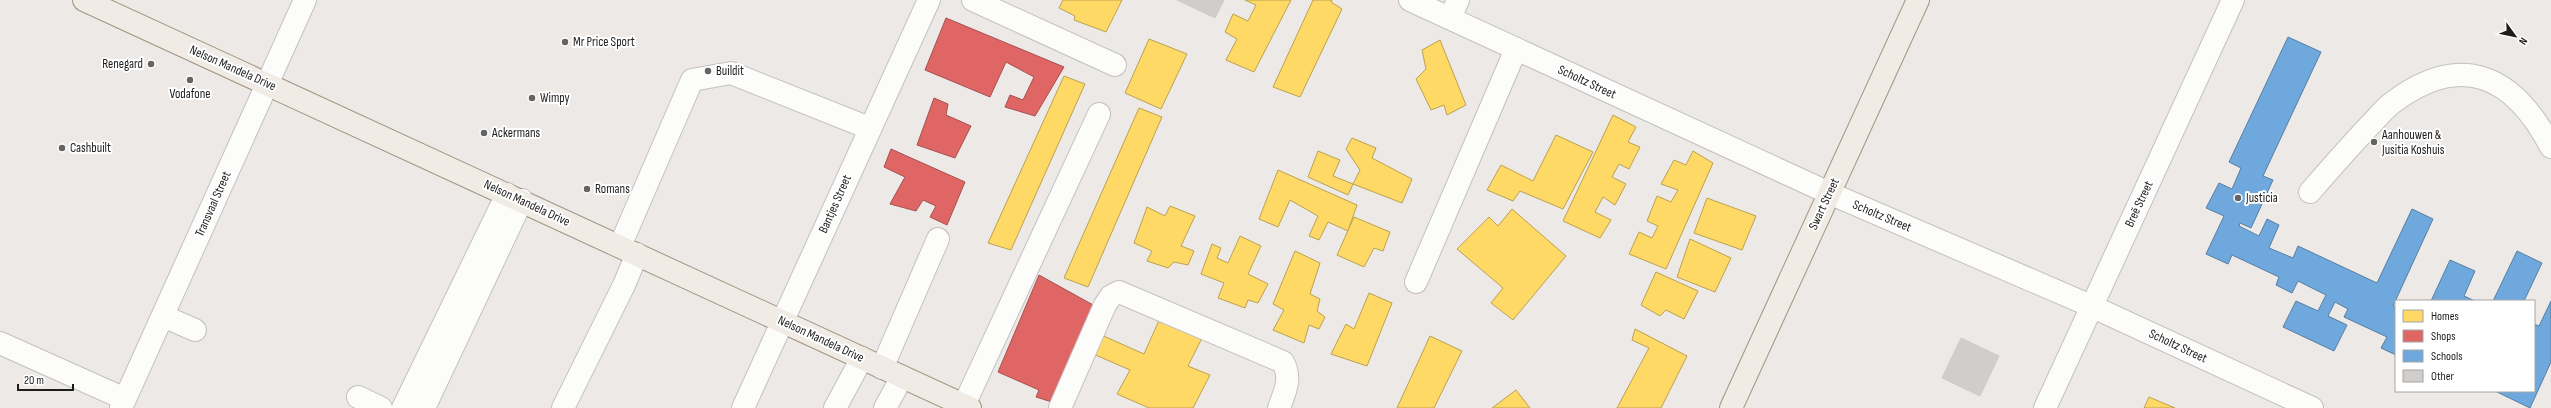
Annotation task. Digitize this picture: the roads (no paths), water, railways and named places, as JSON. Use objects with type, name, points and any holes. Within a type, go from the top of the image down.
[{"type":"main road","name":"Nelson Mandela Drive","points":[[84,0],[268,83],[967,407]]},
{"type":"main road","name":"Swart Street","points":[[1731,408],[1918,0]]},
{"type":"street","name":"Transvaal Street","points":[[123,404],[305,0]]},
{"type":"street","name":"Bantjes Street","points":[[743,408],[869,128],[929,0]]},
{"type":"street","points":[[973,0],[1115,65]]},
{"type":"street","name":"Scholtz Street","points":[[1410,0],[1454,9],[1516,49],[1829,193],[2091,306],[2312,408]]},
{"type":"street","name":"Breë Street","points":[[2045,408],[2233,0]]},
{"type":"street","points":[[1416,282],[1516,49]]},
{"type":"street","points":[[563,408],[624,285],[628,250],[692,80],[731,73],[869,128]]},
{"type":"street","points":[[2310,192],[2391,103],[2418,85],[2446,76],[2469,75],[2490,80],[2510,91],[2530,113],[2551,147]]},
{"type":"street","points":[[967,407],[1099,114]]},
{"type":"street","points":[[403,408],[514,197]]},
{"type":"street","points":[[424,408],[514,197]]},
{"type":"street","points":[[882,368],[938,238]]},
{"type":"street","points":[[1060,408],[1105,305],[1111,296],[1119,292],[1283,362],[1288,372],[1288,380],[1279,408]]},
{"type":"street","points":[[163,316],[195,330]]},
{"type":"street","points":[[0,343],[123,404]]},
{"type":"street","points":[[835,408],[862,358]]},
{"type":"street","points":[[885,408],[902,377]]},
{"type":"street","points":[[358,397],[381,408]]},
{"type":"place","name":"Mr Price Sport","points":[[565,42]]},
{"type":"place","name":"Renegard","points":[[151,64]]},
{"type":"place","name":"Buildit","points":[[708,71]]},
{"type":"place","name":"Vodafone","points":[[190,80]]},
{"type":"place","name":"Wimpy","points":[[532,98]]},
{"type":"place","name":"Ackermans","points":[[484,133]]},
{"type":"place","name":"Aanhouwen & Jusitia Koshuis","points":[[2374,142]]},
{"type":"place","name":"Cashbuilt","points":[[62,148]]},
{"type":"place","name":"Romans","points":[[587,189]]},
{"type":"place","name":"Justicia","points":[[2238,198]]}]
